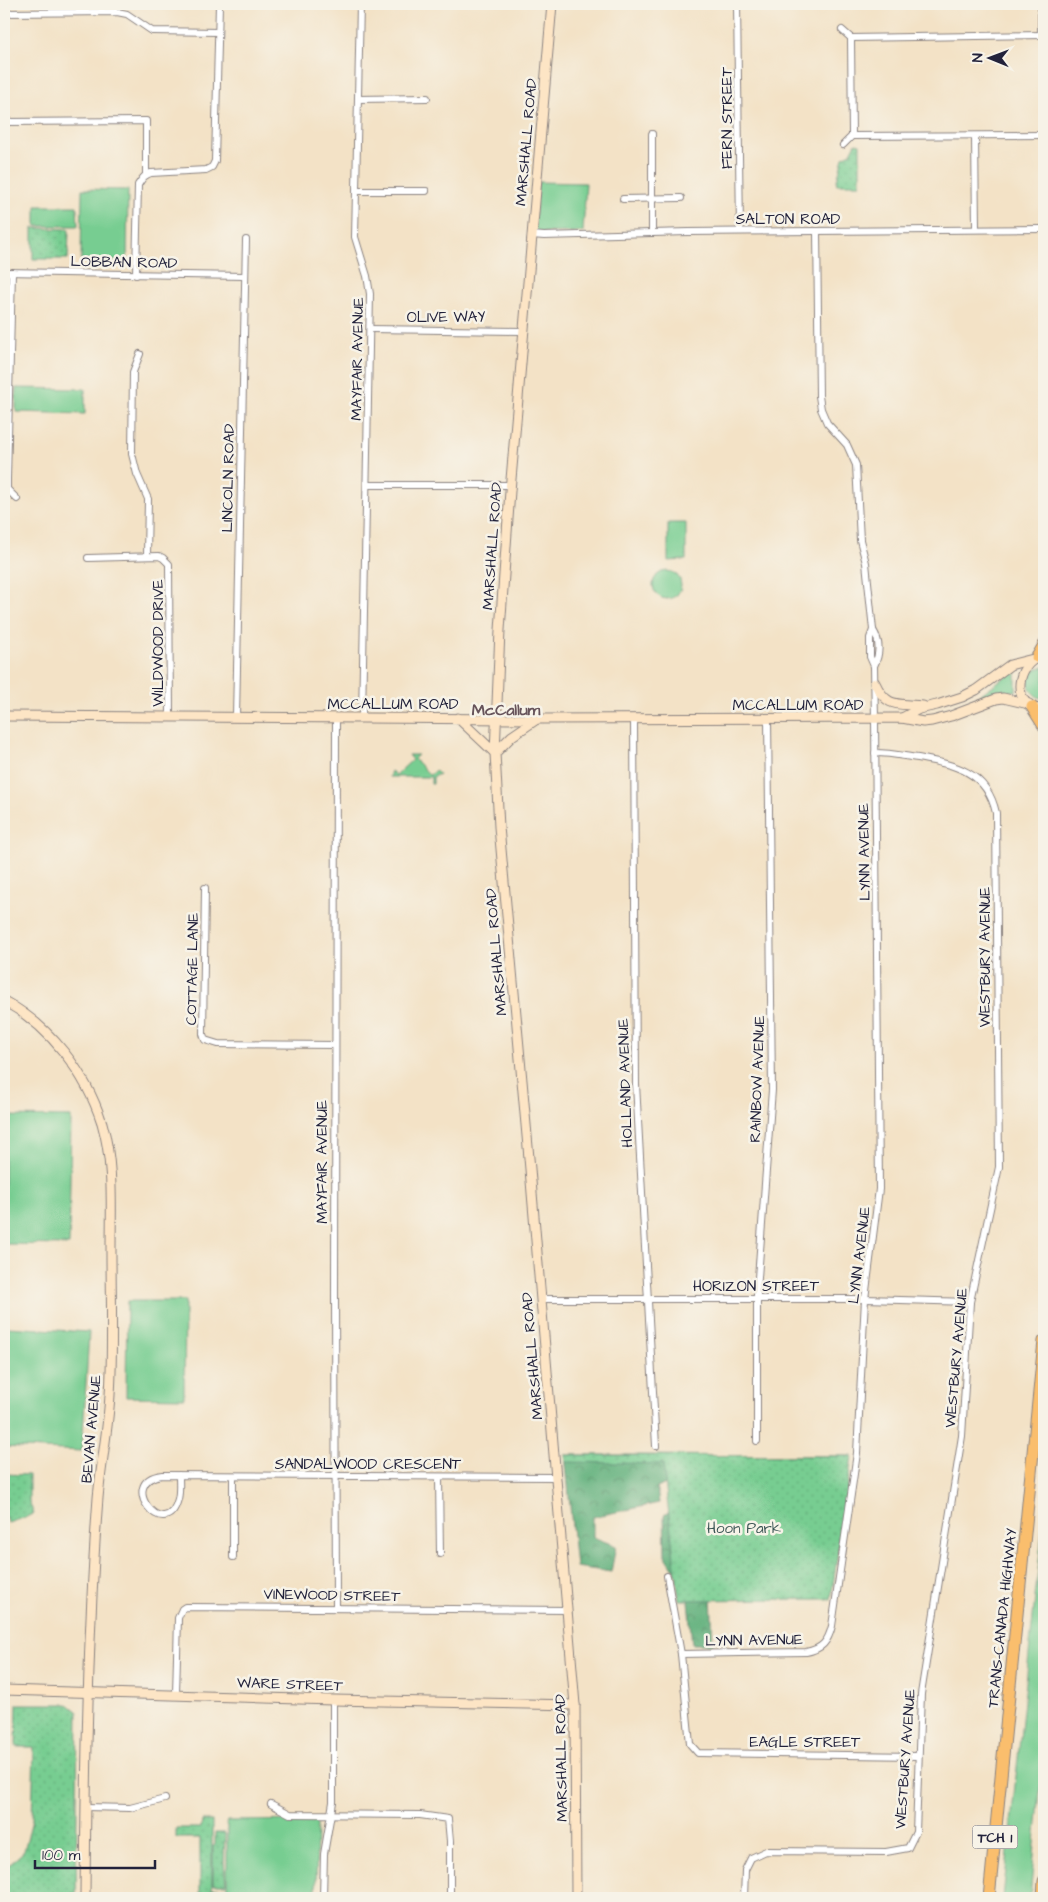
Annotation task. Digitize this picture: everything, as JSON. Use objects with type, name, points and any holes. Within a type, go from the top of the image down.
[{"type":"highway","points":[[1038,657],[1044,645]]},
{"type":"highway","points":[[1035,707],[1044,726]]},
{"type":"highway","name":"TRANS-CANADA HIGHWAY","points":[[989,1898],[1044,1341]]},
{"type":"highway","points":[[1042,1898],[1044,1881]]},
{"type":"main road","name":"MARSHALL ROAD","points":[[552,4],[511,485],[495,718],[495,753],[500,837],[575,1704],[576,1898]]},
{"type":"main road","name":"MCCALLUM ROAD","points":[[902,718],[919,709],[962,697],[976,690],[1010,666],[1038,657]]},
{"type":"main road","points":[[1035,707],[1024,699],[1020,684],[1024,669],[1038,657]]},
{"type":"main road","points":[[874,683],[880,694],[887,701],[929,707]]},
{"type":"main road","name":"MCCALLUM ROAD","points":[[4,716],[537,719],[902,718],[923,722],[951,716],[1003,698],[1035,707]]},
{"type":"main road","points":[[458,718],[495,753],[512,736],[537,719]]},
{"type":"main road","name":"BEVAN AVENUE","points":[[4,1001],[33,1020],[64,1052],[77,1071],[92,1099],[101,1122],[110,1161],[110,1396],[98,1498],[88,1692],[85,1898]]},
{"type":"main road","name":"WARE STREET","points":[[4,1690],[333,1700],[575,1704]]},
{"type":"street","points":[[102,4],[102,12]]},
{"type":"street","points":[[146,175],[214,169],[219,4]]},
{"type":"street","name":"MAYFAIR AVENUE","points":[[360,4],[354,237],[370,285],[362,717]]},
{"type":"street","name":"FERN STREET","points":[[737,4],[740,231]]},
{"type":"street","points":[[842,30],[851,38],[1043,35],[1041,4]]},
{"type":"street","points":[[4,13],[117,12],[127,14],[152,31],[218,32]]},
{"type":"street","points":[[851,38],[852,136]]},
{"type":"street","points":[[358,98],[427,98]]},
{"type":"street","points":[[4,122],[146,121],[146,175],[138,185],[136,275]]},
{"type":"street","points":[[652,134],[652,233]]},
{"type":"street","points":[[843,145],[852,136],[1044,135]]},
{"type":"street","points":[[975,136],[976,229]]},
{"type":"street","points":[[356,191],[426,191]]},
{"type":"street","points":[[623,199],[682,198]]},
{"type":"street","name":"SALTON ROAD","points":[[532,235],[740,231],[1044,229]]},
{"type":"street","name":"LYNN AVENUE","points":[[681,1654],[806,1652],[816,1650],[826,1644],[830,1636],[856,1453],[865,1299],[879,1189],[874,683],[874,666],[878,657],[878,638],[874,630],[866,564],[860,540],[856,465],[847,445],[827,423],[821,409],[817,231]]},
{"type":"street","name":"LINCOLN ROAD","points":[[236,717],[246,240]]},
{"type":"street","name":"LOBBAN ROAD","points":[[4,272],[244,276]]},
{"type":"street","points":[[12,272],[7,489],[15,497]]},
{"type":"street","name":"OLIVE WAY","points":[[370,329],[523,331]]},
{"type":"street","points":[[140,354],[133,372],[132,454],[137,474],[148,499],[148,556]]},
{"type":"street","points":[[367,485],[511,485]]},
{"type":"street","name":"WILDWOOD DRIVE","points":[[88,558],[148,556],[163,558],[168,561],[170,568],[170,717]]},
{"type":"street","name":"MAYFAIR AVENUE","points":[[336,717],[336,1608]]},
{"type":"street","name":"HOLLAND AVENUE","points":[[634,718],[636,1084],[656,1446]]},
{"type":"street","name":"RAINBOW AVENUE","points":[[757,1441],[757,1299],[772,1090],[768,718]]},
{"type":"street","name":"WESTBURY AVENUE","points":[[744,1898],[744,1870],[751,1858],[766,1851],[886,1852],[908,1848],[916,1832],[921,1694],[962,1436],[970,1302],[999,1166],[996,813],[993,801],[979,779],[965,770],[946,763],[887,753],[876,753]]},
{"type":"street","name":"COTTAGE LANE","points":[[205,888],[205,1040],[218,1044],[335,1045]]},
{"type":"street","name":"HORIZON STREET","points":[[541,1299],[865,1299],[970,1302]]},
{"type":"street","name":"SANDALWOOD CRESCENT","points":[[179,1475],[178,1500],[172,1511],[160,1515],[149,1510],[143,1500],[143,1492],[147,1482],[157,1476],[179,1475],[556,1477]]},
{"type":"street","points":[[233,1476],[233,1557]]},
{"type":"street","points":[[439,1477],[440,1554]]},
{"type":"street","points":[[667,1576],[681,1654]]},
{"type":"street","name":"VINEWOOD STREET","points":[[176,1694],[178,1618],[182,1609],[186,1607],[568,1610]]},
{"type":"street","name":"EAGLE STREET","points":[[681,1654],[689,1737],[693,1749],[698,1753],[918,1756]]},
{"type":"street","points":[[323,1898],[324,1854],[332,1814],[333,1700]]},
{"type":"street","points":[[86,1807],[130,1808],[165,1799]]},
{"type":"street","points":[[271,1804],[290,1814],[420,1815],[448,1819],[450,1898]]},
{"type":"green space","points":[[856,143],[860,144],[860,184],[836,184],[843,157],[851,153]]},
{"type":"green space","points":[[538,182],[586,183],[583,232],[534,233]]},
{"type":"green space","points":[[82,189],[128,190],[127,261],[81,260]]},
{"type":"green space","points":[[36,206],[77,206],[78,226],[36,226]]},
{"type":"green space","points":[[33,228],[69,229],[68,259],[33,259]]},
{"type":"green space","points":[[16,388],[85,389],[85,414],[16,412]]},
{"type":"green space","points":[[668,523],[686,523],[686,560],[668,561]]},
{"type":"green space","points":[[667,571],[677,575],[681,585],[677,595],[667,599],[657,595],[653,585],[657,575]]},
{"type":"green space","points":[[1044,667],[1044,699],[1037,697],[1033,693],[1030,688],[1029,677],[1032,672]]},
{"type":"green space","points":[[1016,671],[1016,691],[995,692],[973,700],[1006,676]]},
{"type":"green space","points":[[408,755],[418,755],[414,759],[430,775],[435,770],[439,774],[433,777],[433,784],[431,784],[431,777],[389,777],[391,771],[396,775],[412,760]]},
{"type":"green space","points":[[4,1116],[71,1117],[69,1245],[4,1244]]},
{"type":"green space","points":[[127,1301],[185,1301],[184,1398],[126,1397]]},
{"type":"green space","points":[[7,1327],[89,1332],[82,1451],[4,1447]]},
{"type":"green space","name":"Hoon Park","points":[[565,1455],[852,1456],[711,1593],[713,1644],[692,1644],[687,1590],[665,1555],[664,1515],[689,1502],[672,1481],[657,1488],[659,1503],[593,1517],[593,1537],[616,1546],[611,1572],[576,1567]]},
{"type":"green space","name":"Hoon Park","points":[[565,1455],[852,1456],[831,1599],[679,1600],[663,1464],[566,1462]]},
{"type":"green space","points":[[4,1474],[29,1475],[29,1502],[34,1514],[8,1523],[4,1515]]},
{"type":"green space","points":[[1044,1513],[1044,1748],[1030,1898],[1003,1898]]},
{"type":"green space","points":[[17,1704],[68,1704],[78,1712],[76,1898],[4,1898],[4,1870],[24,1851],[32,1820],[34,1747],[16,1747]]},
{"type":"green space","points":[[317,1820],[316,1898],[227,1898],[227,1821]]},
{"type":"green space","points":[[202,1821],[212,1821],[212,1898],[200,1898],[200,1838],[176,1838],[176,1828],[201,1828]]},
{"type":"green space","points":[[215,1833],[225,1833],[224,1862],[226,1884],[213,1884]]},
{"type":"green space","points":[[213,1888],[225,1888],[226,1898],[213,1898]]},
{"type":"district","name":"McCallum","points":[[506,709]]}]
